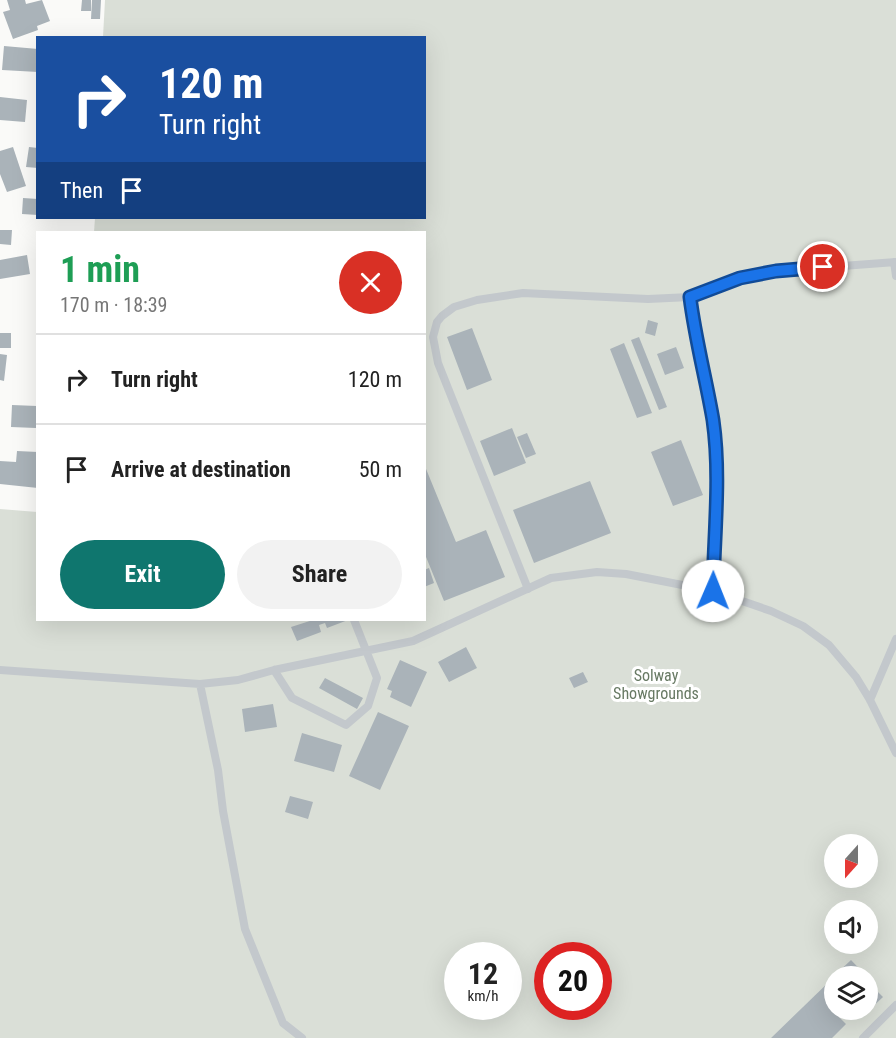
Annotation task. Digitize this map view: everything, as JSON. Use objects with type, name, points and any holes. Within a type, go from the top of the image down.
[{"type":"lane","points":[[528,589],[438,363],[433,345],[434,329],[442,316],[454,308],[495,297],[523,293],[648,299],[690,297],[740,278],[776,271],[895,262],[896,276]]},
{"type":"lane","points":[[690,297],[696,339],[713,420],[716,450],[713,591]]},
{"type":"lane","points":[[0,670],[200,684],[238,680],[274,670],[413,641],[551,578],[597,572],[626,574],[713,591],[771,611],[803,626],[829,645],[856,677],[896,753]]},
{"type":"lane","points":[[274,670],[292,698],[346,725],[368,706],[377,678],[354,621]]},
{"type":"lane","points":[[870,700],[896,639]]},
{"type":"lane","points":[[200,684],[218,770],[223,811],[245,929],[283,1023],[302,1038]]},
{"type":"lane","points":[[863,1038],[896,1005]]},
{"type":"green space","name":"Solway Showgrounds","points":[[105,0],[896,0],[896,1038],[0,1038],[0,509],[36,512],[36,621],[426,621],[426,231],[94,231],[95,219],[426,219],[426,36],[103,36]]},
{"type":"building","points":[[7,0],[25,0],[26,4],[42,0],[50,21],[37,26],[38,30],[13,39],[3,12],[10,10]]},
{"type":"building","points":[[82,0],[91,0],[91,11],[81,11]]},
{"type":"building","points":[[92,0],[101,0],[100,19],[91,19]]},
{"type":"building","points":[[4,46],[36,49],[36,72],[2,70]]},
{"type":"building","points":[[0,97],[27,100],[25,122],[0,120]]},
{"type":"building","points":[[13,147],[26,186],[7,192],[0,174],[0,151]]},
{"type":"building","points":[[29,147],[36,148],[36,168],[26,167]]},
{"type":"building","points":[[23,198],[36,199],[36,215],[22,214]]},
{"type":"building","points":[[0,230],[12,230],[11,245],[0,244]]},
{"type":"building","points":[[27,255],[30,274],[0,279],[0,260]]},
{"type":"building","points":[[648,320],[658,323],[655,336],[645,333]]},
{"type":"building","points":[[472,328],[492,380],[467,390],[447,337]]},
{"type":"building","points":[[0,333],[11,333],[11,348],[0,348]]},
{"type":"building","points":[[639,337],[667,407],[659,410],[631,340]]},
{"type":"building","points":[[624,343],[652,413],[637,418],[610,349]]},
{"type":"building","points":[[676,347],[684,368],[665,375],[657,354]]},
{"type":"building","points":[[0,354],[7,355],[4,381],[0,380]]},
{"type":"building","points":[[12,405],[36,406],[36,428],[11,427]]},
{"type":"building","points":[[512,428],[526,463],[494,476],[480,441]]},
{"type":"building","points":[[527,433],[536,454],[526,458],[517,437]]},
{"type":"building","points":[[681,440],[703,495],[673,506],[651,452]]},
{"type":"building","points":[[17,451],[36,452],[36,488],[0,484],[0,461],[16,462]]},
{"type":"building","points":[[426,469],[456,542],[486,530],[505,577],[444,601],[426,557]]},
{"type":"building","points":[[590,481],[611,533],[534,563],[513,510]]},
{"type":"building","points":[[429,568],[434,583],[426,586],[426,569]]},
{"type":"building","points":[[310,621],[345,621],[327,628],[325,623],[319,625],[321,632],[297,641],[291,627]]},
{"type":"building","points":[[466,647],[477,668],[449,682],[438,662]]},
{"type":"building","points":[[400,660],[427,672],[411,707],[390,697],[392,691],[387,689]]},
{"type":"building","points":[[583,672],[588,682],[574,688],[569,678]]},
{"type":"building","points":[[325,678],[363,698],[357,709],[319,688]]},
{"type":"building","points":[[273,704],[277,727],[245,732],[242,709]]},
{"type":"building","points":[[378,712],[409,726],[380,790],[349,776]]},
{"type":"building","points":[[302,733],[342,745],[334,772],[294,761]]},
{"type":"building","points":[[290,796],[313,802],[308,819],[285,812]]},
{"type":"building","points":[[851,960],[857,966],[845,966]]},
{"type":"building","points":[[824,987],[824,1020],[842,1020],[846,1024],[832,1038],[771,1038]]},
{"type":"building","points":[[878,992],[883,997],[878,1002]]},
{"type":"route","points":[[713,591],[716,495],[713,420],[696,339],[690,297],[740,278],[776,271],[823,267]]}]
